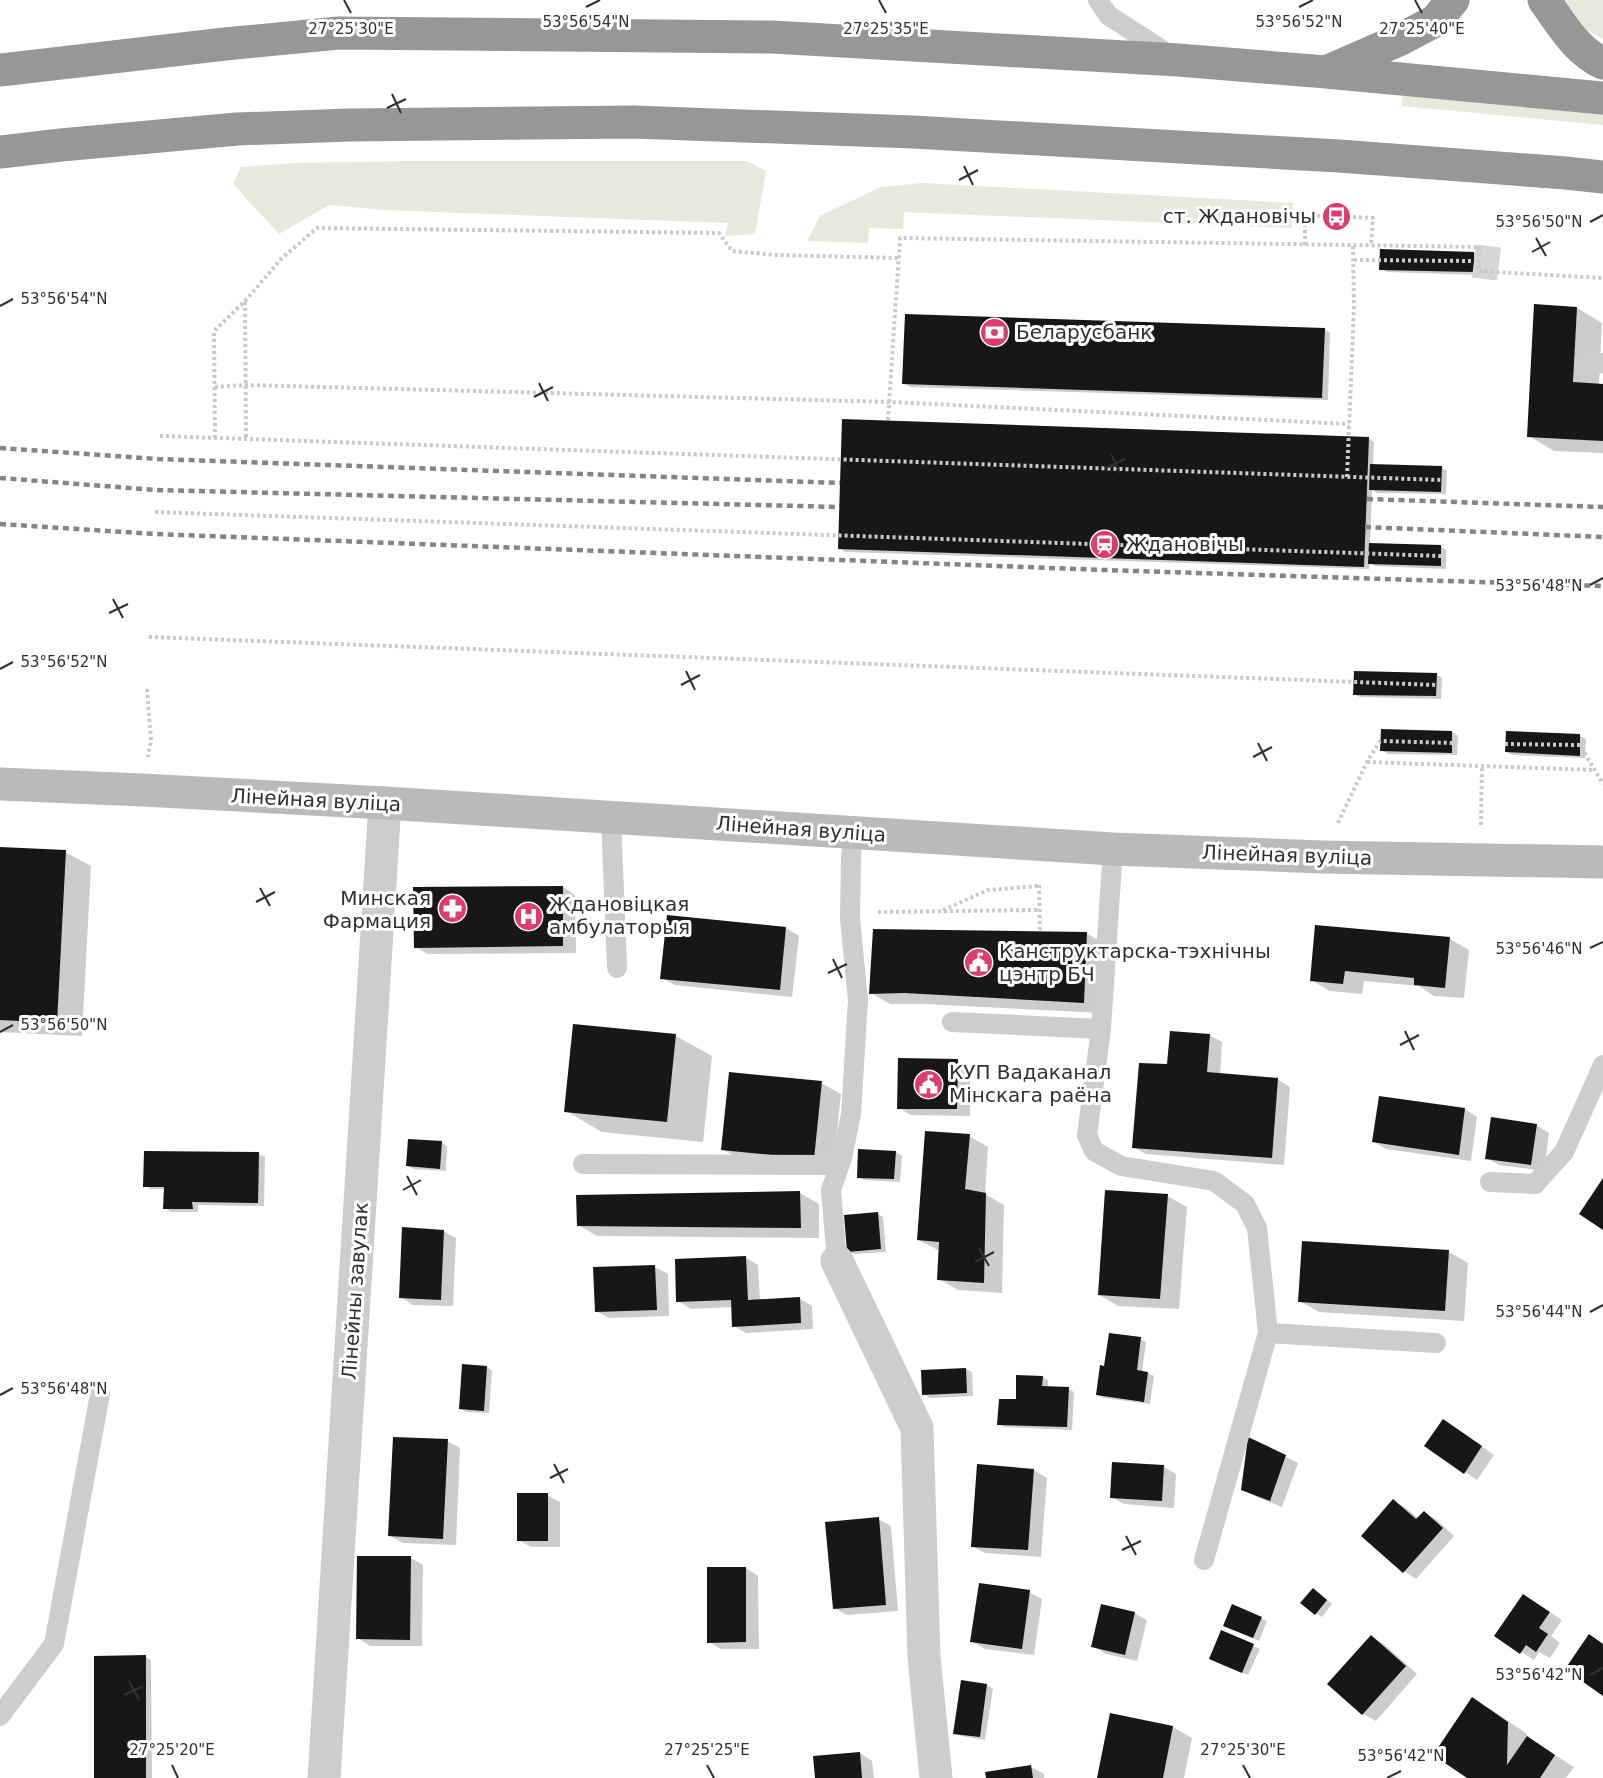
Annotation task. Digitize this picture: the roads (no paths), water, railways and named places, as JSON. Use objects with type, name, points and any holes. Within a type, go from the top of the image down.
[{"type":"highway","points":[[1326,72],[1435,21],[1453,0]]},
{"type":"highway","points":[[1544,0],[1566,31],[1591,58],[1603,63]]},
{"type":"highway","points":[[0,70],[339,33],[772,37],[1178,60],[1603,98]]},
{"type":"highway","points":[[0,152],[237,129],[350,125],[633,122],[913,132],[1339,156],[1603,177]]},
{"type":"street","name":"Лінейная вуліца","points":[[0,784],[385,803],[1113,849],[1603,862]]},
{"type":"street","name":"Лінейны завулак","points":[[324,1778],[385,803]]},
{"type":"street","points":[[837,1262],[917,1428],[924,1657],[936,1778]]},
{"type":"lane","points":[[1098,0],[1108,15],[1178,60]]},
{"type":"lane","points":[[611,817],[617,968]]},
{"type":"lane","points":[[837,1262],[831,1191],[851,1114],[858,1000],[850,919],[853,832]]},
{"type":"lane","points":[[1113,849],[1101,1029],[1087,1135],[1094,1151],[1121,1166],[1214,1181],[1245,1204],[1257,1228],[1268,1333],[1204,1560]]},
{"type":"lane","points":[[952,1022],[1101,1029]]},
{"type":"lane","points":[[1490,1182],[1535,1184],[1564,1152],[1603,1065]]},
{"type":"lane","points":[[583,1164],[839,1165]]},
{"type":"lane","points":[[1268,1333],[1436,1343]]},
{"type":"lane","points":[[0,1716],[54,1644],[100,1394]]},
{"type":"tunnel","points":[[1474,261],[1499,264]]},
{"type":"railway","points":[[0,448],[158,459],[840,483]]},
{"type":"railway","points":[[0,478],[156,490],[839,507]]},
{"type":"railway","points":[[1367,499],[1603,507]]},
{"type":"railway","points":[[0,524],[155,534],[1104,570],[1603,586]]},
{"type":"railway","points":[[1365,527],[1603,537]]},
{"type":"place","name":"ст. Ждановічы","points":[[1337,216]]},
{"type":"place","name":"Беларусбанк","points":[[995,332]]},
{"type":"place","name":"Ждановічы","points":[[1105,544]]},
{"type":"place","name":"Минская Фармация","points":[[452,909]]},
{"type":"place","name":"Ждановіцкая амбулаторыя","points":[[528,916]]},
{"type":"place","name":"Канструктарска-тэхнічны цэнтр БЧ","points":[[978,962]]},
{"type":"place","name":"КУП Вадаканал Мінскага раёна","points":[[928,1084]]}]
